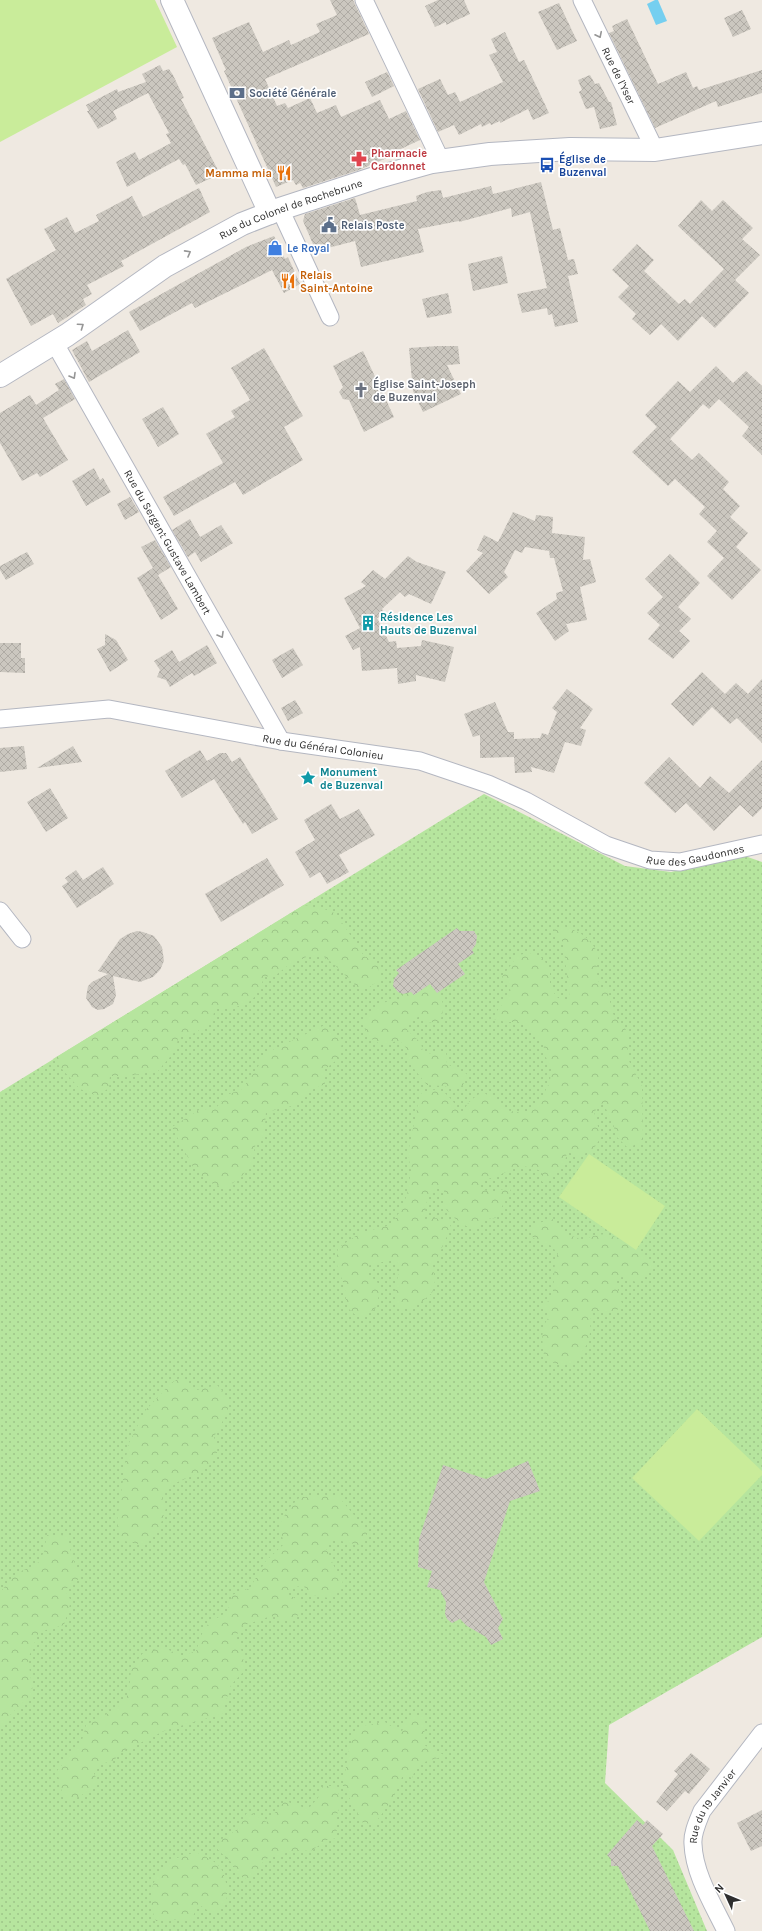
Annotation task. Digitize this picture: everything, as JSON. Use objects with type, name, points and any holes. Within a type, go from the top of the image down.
[{"type":"street","points":[[172,0],[220,102],[330,317]]},
{"type":"street","points":[[364,0],[441,161]]},
{"type":"street","name":"Rue de l'Yser","points":[[582,0],[655,150]]},
{"type":"street","name":"Rue du Colonel de Rochebrune","points":[[0,376],[67,335],[165,266],[242,224],[275,211],[375,178],[441,161],[490,154],[570,149],[655,150],[762,133]]},
{"type":"street","name":"Rue du Sergent Gustave Lambert","points":[[54,342],[281,741]]},
{"type":"street","name":"Rue du Général Colonieu","points":[[0,719],[110,709],[281,741],[420,761],[507,792],[606,845],[628,853]]},
{"type":"street","name":"Rue des Gaudonnes","points":[[628,853],[650,860],[680,862],[762,844]]},
{"type":"street","points":[[0,911],[22,939]]},
{"type":"street","name":"Rue du 19 Janvier","points":[[726,1931],[698,1870],[692,1843],[696,1826],[702,1811],[762,1733]]},
{"type":"green space","points":[[0,0],[155,0],[177,47],[0,142]]},
{"type":"green space","points":[[484,794],[625,866],[671,872],[742,855],[762,862],[762,1637],[609,1725],[605,1783],[673,1850],[707,1931],[0,1931],[0,1092]]},
{"type":"green space","points":[[304,905],[332,911],[343,924],[364,956],[378,964],[380,979],[367,989],[357,987],[334,964],[324,957],[309,956],[291,963],[276,975],[264,977],[257,994],[247,1003],[241,1006],[215,1008],[212,1021],[195,1033],[178,1037],[176,1050],[158,1071],[127,1076],[110,1076],[109,1088],[97,1096],[80,1089],[53,1059]]},
{"type":"green space","points":[[563,926],[584,936],[592,943],[599,954],[596,970],[600,987],[607,989],[613,1014],[627,1031],[628,1059],[642,1086],[643,1141],[628,1148],[616,1136],[613,1123],[603,1103],[594,1112],[601,1137],[593,1150],[579,1156],[567,1152],[564,1167],[557,1169],[551,1179],[542,1182],[542,1171],[520,1165],[502,1174],[480,1182],[480,1189],[492,1192],[512,1187],[496,1218],[486,1219],[472,1229],[460,1222],[448,1212],[443,1202],[444,1191],[436,1188],[430,1195],[427,1202],[425,1219],[435,1218],[448,1221],[451,1227],[437,1259],[432,1263],[435,1281],[432,1293],[419,1304],[406,1309],[395,1305],[395,1292],[400,1266],[394,1259],[367,1266],[367,1273],[380,1285],[377,1307],[367,1315],[359,1317],[350,1310],[347,1303],[344,1285],[337,1264],[338,1248],[360,1233],[391,1225],[401,1210],[407,1195],[411,1171],[408,1153],[420,1094],[434,1090],[445,1093],[462,1114],[468,1103],[481,1092],[513,1112],[526,1112],[542,1098],[550,1081],[551,1069],[545,1055],[543,1042],[532,1030],[521,1022],[506,1022],[493,1019],[497,1011],[511,993],[509,985],[502,977],[518,955],[530,953],[544,959],[550,973],[550,988],[558,998],[570,1000],[563,942],[553,930]]},
{"type":"green space","points":[[430,984],[442,1001],[443,1009],[440,1021],[427,1023],[420,1016],[410,1021],[407,1030],[421,1043],[424,1058],[425,1054],[446,1051],[447,1064],[467,1074],[463,1085],[455,1090],[444,1086],[427,1085],[407,1060],[407,1049],[402,1043],[397,1041],[382,1045],[370,1038],[362,1024],[377,1006],[392,1000],[399,1000],[403,994]]},
{"type":"green space","points":[[325,1025],[333,1031],[342,1043],[338,1059],[324,1070],[325,1084],[309,1091],[296,1105],[266,1112],[264,1136],[256,1142],[252,1161],[242,1176],[226,1188],[208,1182],[193,1167],[172,1127],[199,1110],[216,1108],[227,1095],[242,1089],[257,1069],[264,1054]]},
{"type":"green space","points":[[589,1154],[665,1206],[636,1250],[559,1197]]},
{"type":"green space","points":[[554,1219],[561,1232],[583,1240],[603,1234],[615,1236],[644,1256],[652,1267],[647,1275],[636,1282],[622,1277],[615,1280],[623,1307],[610,1313],[594,1309],[592,1312],[588,1342],[570,1364],[556,1364],[544,1355],[542,1339],[543,1329],[550,1316],[549,1311],[544,1306],[553,1295],[555,1261],[558,1253],[550,1245],[533,1238],[529,1228],[538,1223]]},
{"type":"green space","points":[[180,1378],[190,1384],[193,1391],[217,1385],[227,1399],[228,1411],[214,1437],[217,1452],[210,1465],[204,1470],[167,1487],[162,1498],[166,1508],[160,1526],[143,1545],[120,1540],[117,1522],[128,1445],[145,1411],[171,1383]]},
{"type":"green space","points":[[697,1409],[762,1471],[762,1475],[699,1541],[632,1478]]},
{"type":"green space","points":[[338,1496],[368,1532],[359,1545],[332,1539],[326,1548],[337,1573],[343,1580],[341,1591],[329,1598],[313,1595],[303,1586],[294,1587],[288,1594],[302,1603],[297,1617],[288,1621],[271,1616],[242,1626],[236,1636],[243,1655],[244,1671],[231,1685],[222,1714],[166,1730],[122,1752],[113,1761],[100,1764],[92,1769],[98,1782],[74,1799],[64,1801],[57,1771],[82,1740],[86,1725],[117,1709],[129,1693],[131,1668],[143,1653],[163,1647],[181,1656],[196,1651],[203,1631],[209,1623],[227,1612],[232,1595],[250,1588],[265,1562],[284,1544],[279,1525],[289,1508],[300,1497]]},
{"type":"green space","points":[[47,1535],[67,1536],[72,1557],[81,1577],[65,1590],[71,1601],[64,1625],[39,1632],[28,1659],[33,1693],[0,1727],[0,1592],[17,1573],[37,1564],[44,1552]]},
{"type":"green space","points":[[409,1717],[425,1717],[424,1745],[446,1756],[417,1765],[412,1778],[403,1774],[398,1788],[374,1824],[363,1823],[343,1786],[349,1748],[354,1735],[361,1726],[385,1722],[401,1733]]},
{"type":"green space","points":[[323,1786],[337,1786],[341,1804],[336,1817],[337,1838],[327,1840],[311,1851],[296,1850],[265,1859],[250,1881],[238,1875],[231,1862],[218,1850],[219,1841],[238,1829],[248,1811],[267,1822],[285,1801],[308,1809],[318,1798]]},
{"type":"green space","points":[[196,1852],[212,1860],[220,1867],[222,1871],[227,1887],[227,1898],[223,1907],[213,1914],[198,1904],[192,1919],[156,1921],[153,1913],[151,1897],[154,1882],[158,1875],[172,1860]]},
{"type":"water","points":[[658,0],[667,21],[656,25],[647,4]]},
{"type":"building","points":[[330,0],[353,0],[369,34],[265,79],[277,106],[285,103],[288,108],[310,98],[317,113],[336,105],[341,117],[380,100],[389,119],[406,111],[420,140],[388,155],[389,157],[359,170],[303,188],[300,183],[296,185],[293,180],[276,187],[224,71],[226,70],[212,38],[249,22],[263,52],[289,40],[291,45],[320,32],[316,24],[337,15]]},
{"type":"building","points":[[438,0],[464,0],[470,14],[446,25],[446,22],[435,27],[425,6]]},
{"type":"building","points":[[559,3],[577,41],[557,50],[538,12]]},
{"type":"building","points":[[742,10],[751,29],[733,37],[724,18]]},
{"type":"building","points":[[627,19],[658,84],[686,72],[693,88],[697,86],[699,90],[762,70],[762,93],[718,107],[716,101],[655,128],[609,33],[614,31],[612,26]]},
{"type":"building","points":[[505,32],[519,62],[524,60],[549,113],[533,120],[528,109],[500,123],[500,121],[491,125],[490,123],[482,127],[481,124],[459,135],[454,125],[438,132],[418,89],[440,79],[448,95],[455,92],[460,102],[503,82],[489,55],[497,52],[491,39]]},
{"type":"building","points":[[160,65],[163,71],[169,69],[173,75],[184,98],[181,99],[220,174],[196,185],[185,164],[183,165],[179,159],[127,187],[116,162],[135,152],[139,160],[171,143],[166,134],[169,133],[148,93],[113,111],[117,119],[98,129],[87,111],[89,111],[86,105],[117,89],[118,92],[146,82],[142,74]]},
{"type":"building","points":[[387,72],[394,86],[372,97],[365,82]]},
{"type":"building","points":[[590,75],[595,84],[599,83],[609,102],[611,102],[617,125],[600,129],[594,107],[586,109],[579,92],[582,90],[578,80]]},
{"type":"building","points":[[541,182],[553,230],[560,228],[568,260],[574,259],[578,274],[568,276],[578,322],[555,327],[552,314],[548,315],[547,308],[522,313],[517,294],[547,288],[530,212],[512,217],[511,208],[459,222],[418,229],[424,252],[361,267],[355,241],[316,251],[303,221],[305,214],[355,198],[360,215],[417,201],[416,196],[427,192],[441,190],[443,198],[491,186],[493,194]]},
{"type":"building","points":[[199,188],[210,212],[121,261],[124,266],[87,285],[92,294],[83,299],[86,305],[58,323],[53,314],[31,326],[6,279],[56,250],[44,229],[67,217],[75,233],[99,221],[96,215],[132,196],[143,217]]},
{"type":"building","points":[[701,200],[712,211],[723,200],[753,228],[742,239],[760,255],[735,280],[749,293],[715,328],[702,316],[678,341],[661,324],[650,335],[632,319],[636,314],[618,297],[629,286],[612,270],[637,244],[654,260],[644,271],[679,304],[685,299],[690,304],[724,269],[678,226]]},
{"type":"building","points":[[274,236],[285,259],[288,257],[300,284],[284,293],[272,270],[195,308],[192,303],[140,331],[129,312],[246,247]]},
{"type":"building","points":[[502,256],[508,283],[473,291],[468,264]]},
{"type":"building","points":[[448,293],[452,313],[427,318],[422,299]]},
{"type":"building","points":[[128,330],[140,352],[89,382],[72,350],[87,341],[92,351]]},
{"type":"building","points":[[458,346],[460,364],[447,365],[461,394],[423,412],[413,391],[409,348]]},
{"type":"building","points":[[264,348],[303,416],[284,427],[303,460],[243,495],[235,482],[174,516],[163,497],[223,463],[206,434],[235,417],[231,411],[250,400],[231,368]]},
{"type":"building","name":"Église Saint-Joseph de Buzenval","points":[[363,351],[394,417],[364,432],[349,400],[343,399],[339,392],[343,387],[333,366]]},
{"type":"building","points":[[716,366],[733,383],[746,371],[762,386],[762,455],[742,436],[749,427],[719,399],[709,409],[703,404],[670,439],[692,460],[699,453],[729,482],[723,489],[740,506],[730,517],[748,533],[736,547],[761,570],[732,600],[707,576],[724,558],[707,542],[717,531],[699,514],[705,507],[675,479],[668,486],[632,452],[657,427],[645,415],[678,381],[690,392]]},
{"type":"building","points":[[64,379],[75,399],[43,418],[68,460],[40,477],[37,473],[22,481],[0,443],[0,413],[30,395],[36,405],[59,390],[55,384]]},
{"type":"building","points":[[163,407],[179,434],[158,447],[142,419]]},
{"type":"building","points":[[94,468],[100,480],[103,478],[111,492],[86,506],[72,481]]},
{"type":"building","points":[[130,497],[139,512],[125,520],[117,504]]},
{"type":"building","name":"Résidence Les Hauts de Buzenval","points":[[513,512],[535,521],[536,515],[553,517],[552,533],[585,537],[583,560],[590,559],[596,582],[580,587],[587,620],[566,624],[569,631],[555,641],[536,613],[557,599],[556,593],[563,591],[554,558],[550,558],[549,551],[525,547],[522,553],[515,550],[504,572],[508,577],[489,594],[466,571],[483,553],[477,550],[484,535],[498,542]]},
{"type":"building","points":[[190,519],[200,537],[221,525],[233,543],[201,562],[195,552],[188,557],[172,530]]},
{"type":"building","points":[[155,540],[171,567],[158,575],[178,609],[161,620],[137,578],[153,568],[141,547]]},
{"type":"building","points":[[27,552],[34,564],[6,580],[0,570],[0,566]]},
{"type":"building","points":[[670,554],[700,583],[678,607],[691,619],[679,631],[690,641],[673,659],[648,639],[660,625],[647,613],[663,597],[645,579]]},
{"type":"building","name":"Résidence Les Hauts de Buzenval","points":[[408,556],[417,562],[446,572],[431,604],[409,594],[405,597],[400,592],[382,609],[385,615],[377,618],[389,642],[396,641],[397,648],[421,646],[422,640],[454,647],[445,682],[416,675],[416,681],[398,684],[397,668],[362,671],[360,647],[353,650],[345,636],[360,628],[344,598],[366,586],[361,582],[373,570],[385,579]]},
{"type":"building","points":[[105,634],[116,640],[128,660],[110,672],[97,649],[105,645]]},
{"type":"building","points":[[0,643],[21,643],[21,658],[25,658],[25,673],[0,672]]},
{"type":"building","points":[[207,645],[217,663],[194,676],[192,673],[170,687],[166,680],[157,677],[160,670],[154,661],[172,650],[179,662]]},
{"type":"building","points":[[293,648],[303,665],[282,678],[272,660]]},
{"type":"building","points":[[702,672],[725,694],[736,683],[748,694],[762,679],[762,743],[737,718],[730,724],[712,707],[693,726],[671,704]]},
{"type":"building","points":[[567,689],[593,709],[580,728],[586,730],[581,746],[565,742],[554,773],[531,767],[532,772],[515,773],[514,757],[480,758],[480,735],[473,737],[464,714],[495,702],[508,732],[514,732],[514,739],[540,738],[542,733],[548,735],[557,712],[552,708]]},
{"type":"building","points":[[295,700],[303,713],[288,721],[281,708]]},
{"type":"building","points":[[24,746],[27,769],[0,772],[0,748]]},
{"type":"building","points":[[73,746],[82,762],[37,768]]},
{"type":"building","points":[[200,750],[207,761],[220,753],[226,753],[232,762],[240,757],[278,819],[252,834],[245,822],[243,824],[214,779],[182,798],[165,771]]},
{"type":"building","points":[[669,757],[700,788],[710,776],[729,793],[762,760],[762,808],[753,817],[740,805],[714,831],[686,803],[675,813],[644,783]]},
{"type":"building","points":[[50,788],[68,818],[46,832],[27,802]]},
{"type":"building","points":[[331,804],[340,819],[359,809],[375,835],[339,855],[349,872],[327,884],[320,872],[310,878],[295,852],[315,840],[304,820]]},
{"type":"building","points":[[267,858],[284,885],[221,922],[205,894]]},
{"type":"building","points":[[103,867],[114,884],[77,908],[62,886],[68,882],[65,878],[76,870],[83,880]]},
{"type":"building","points":[[457,928],[460,931],[474,931],[477,936],[476,944],[472,950],[474,953],[458,964],[465,974],[437,993],[430,984],[414,995],[411,992],[403,994],[398,992],[393,986],[394,979],[399,973],[396,970]]},
{"type":"building","points":[[137,931],[154,936],[162,947],[164,961],[160,970],[153,977],[140,982],[113,976],[116,995],[113,1004],[104,1009],[98,1010],[92,1007],[86,998],[88,986],[92,982],[108,974],[98,971],[120,939]]},
{"type":"building","points":[[528,1461],[540,1491],[510,1501],[484,1582],[503,1619],[498,1628],[503,1639],[491,1645],[486,1637],[467,1626],[460,1619],[452,1623],[447,1619],[445,1614],[446,1602],[440,1590],[427,1587],[432,1571],[418,1567],[419,1539],[443,1465],[486,1479]]},
{"type":"building","points":[[691,1753],[710,1769],[689,1794],[685,1791],[667,1811],[656,1802],[678,1774],[674,1771]]},
{"type":"building","points":[[762,1810],[762,1846],[751,1851],[737,1823]]},
{"type":"building","points":[[637,1820],[643,1825],[647,1820],[663,1834],[652,1846],[694,1931],[650,1931],[618,1866],[611,1866],[611,1859],[607,1855]]},
{"type":"place","name":"Société Générale","points":[[237,93]]},
{"type":"place","name":"Pharmacie Cardonnet","points":[[359,159]]},
{"type":"place","name":"Église de Buzenval","points":[[547,165]]},
{"type":"place","name":"Mamma mia","points":[[284,173]]},
{"type":"place","name":"Relais Poste","points":[[329,225]]},
{"type":"place","name":"Le Royal","points":[[275,248]]},
{"type":"place","name":"Relais Saint-Antoine","points":[[288,281]]},
{"type":"place","name":"Église Saint-Joseph de Buzenval","points":[[361,390]]},
{"type":"place","name":"Résidence Les Hauts de Buzenval","points":[[368,623]]},
{"type":"place","name":"Monument de Buzenval","points":[[308,778]]}]
